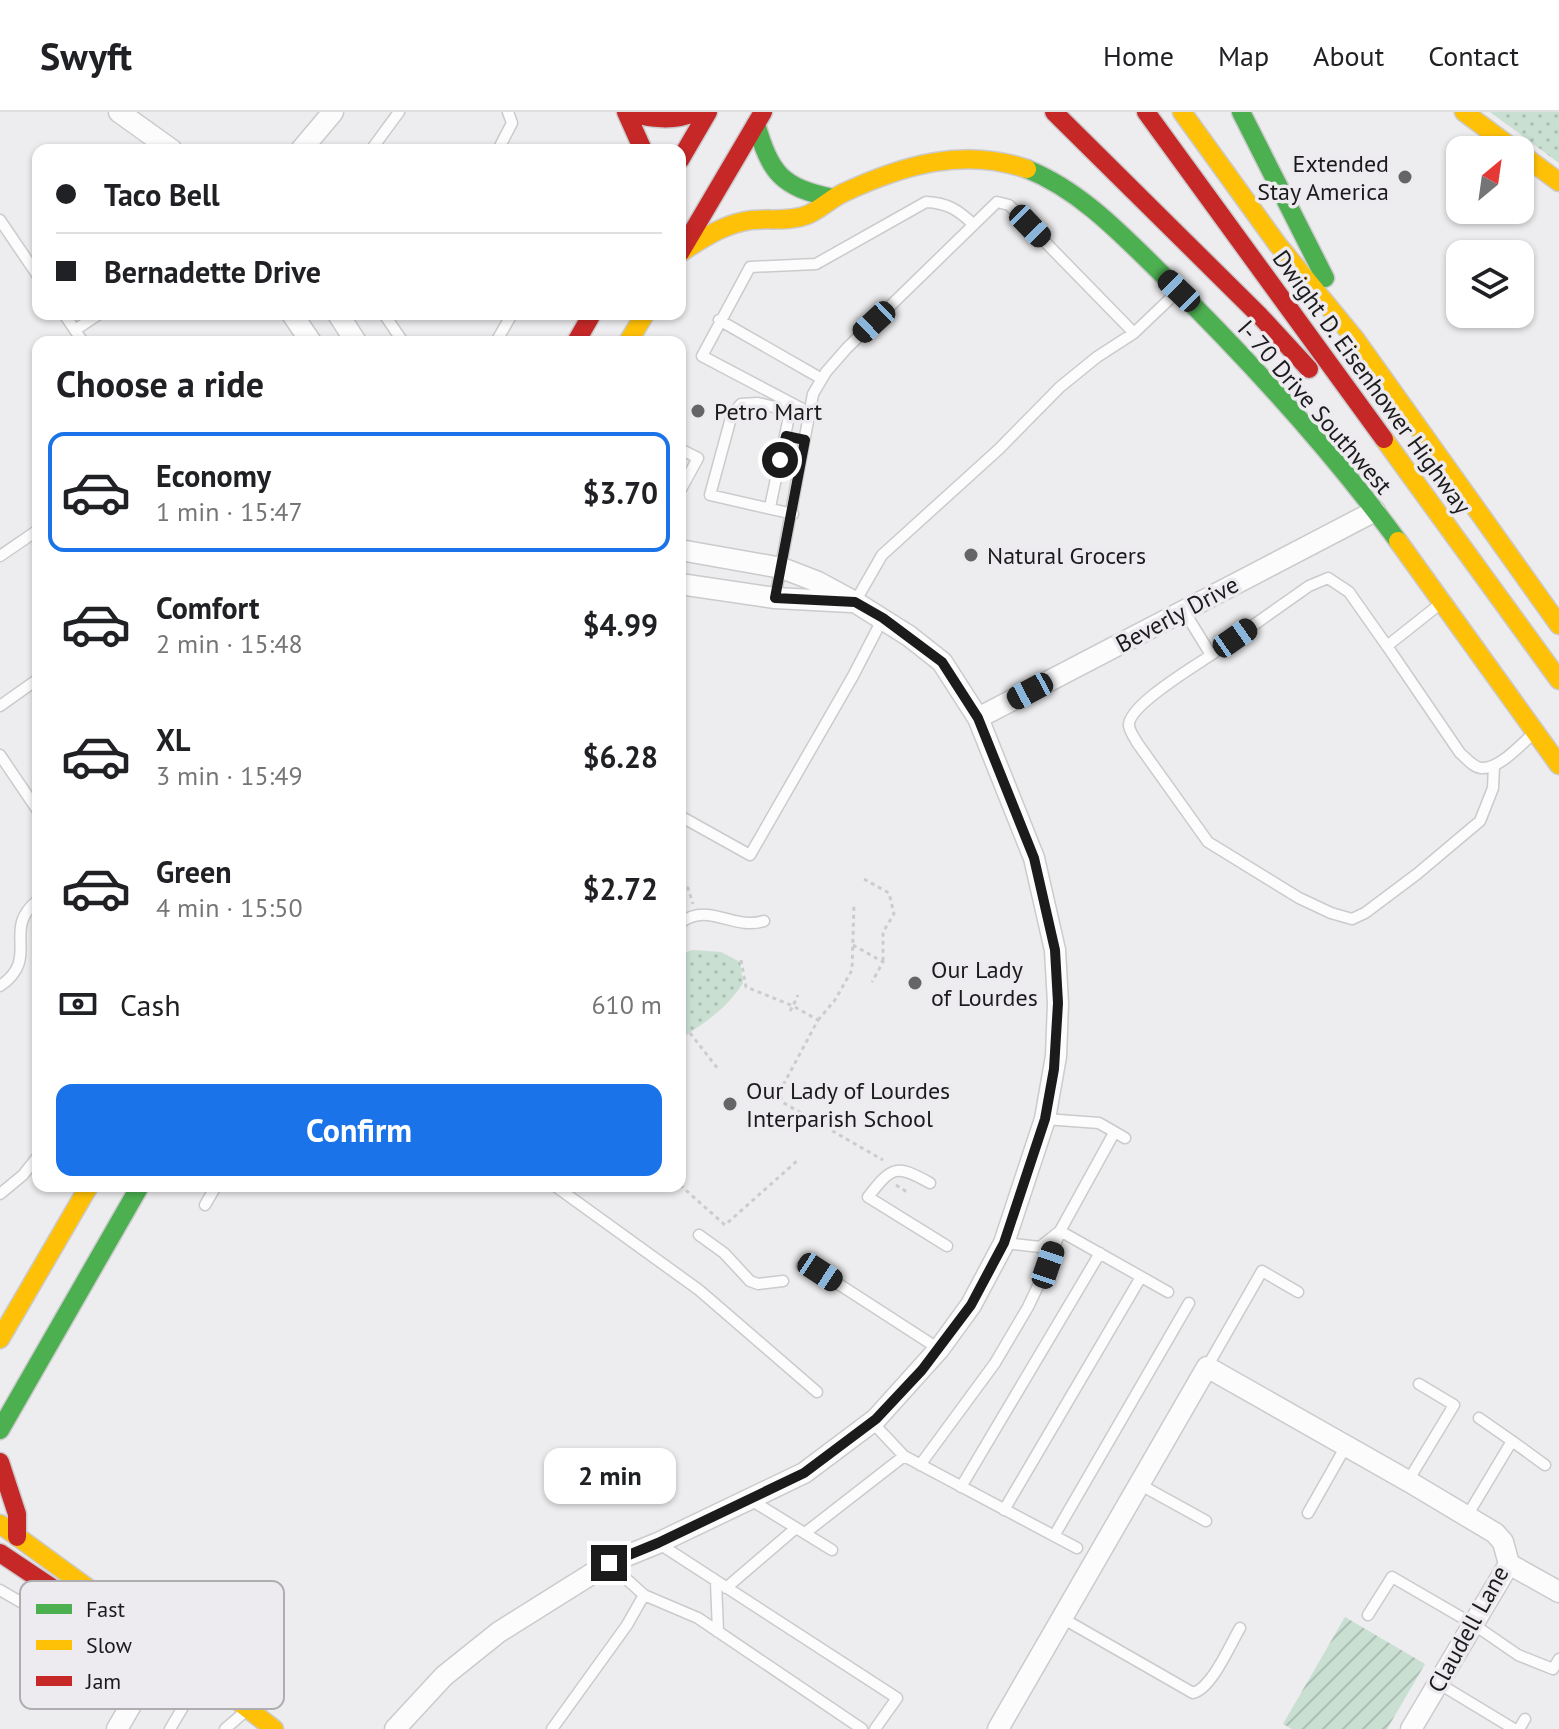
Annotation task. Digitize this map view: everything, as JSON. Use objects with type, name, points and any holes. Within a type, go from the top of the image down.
[{"type":"main road","points":[[627,112],[667,120],[688,117],[697,112]]},
{"type":"main road","points":[[627,112],[640,144]]},
{"type":"main road","points":[[686,150],[708,112]]},
{"type":"main road","points":[[1054,112],[1260,316],[1324,385],[1383,457],[1415,482]]},
{"type":"main road","name":"Dwight D. Eisenhower Highway","points":[[1146,112],[1559,680]]},
{"type":"main road","name":"Dwight D. Eisenhower Highway","points":[[1182,112],[1278,245],[1356,340],[1559,625]]},
{"type":"main road","points":[[1241,112],[1356,340]]},
{"type":"main road","points":[[1464,112],[1496,136]]},
{"type":"main road","points":[[760,118],[765,157],[781,181],[801,192],[833,198]]},
{"type":"main road","points":[[686,243],[760,118]]},
{"type":"main road","name":"I- 70 Drive Southwest","points":[[686,249],[737,222],[791,221],[817,212],[833,198],[895,170],[930,160],[970,158],[1006,162],[1038,174],[1072,193],[1179,291],[1286,401],[1375,511],[1559,765]]},
{"type":"main road","points":[[1534,164],[1559,182]]},
{"type":"main road","points":[[0,1339],[86,1192]]},
{"type":"main road","points":[[0,1430],[137,1192]]},
{"type":"main road","points":[[0,1462],[3,1479],[17,1514],[17,1537]]},
{"type":"main road","points":[[0,1524],[78,1581]]},
{"type":"main road","points":[[0,1553],[42,1581]]},
{"type":"main road","points":[[247,1710],[274,1729]]},
{"type":"street","points":[[119,112],[164,144]]},
{"type":"street","points":[[311,144],[333,112]]},
{"type":"street","name":"Beverly Drive","points":[[978,718],[1375,511]]},
{"type":"street","points":[[405,1726],[444,1676],[499,1632],[609,1563],[804,1473],[872,1422],[939,1349],[971,1305],[1004,1243],[1045,1119],[1056,1043],[1058,1003],[1055,950],[1034,858],[978,718],[942,662],[883,618],[855,602],[818,582],[782,568],[686,551]]},
{"type":"street","points":[[686,585],[775,598],[855,602]]},
{"type":"street","points":[[998,1729],[1207,1367]]},
{"type":"street","name":"Claudell Lane","points":[[1207,1367],[1408,1481],[1495,1533],[1503,1542],[1509,1564],[1411,1729]]},
{"type":"street","points":[[1509,1564],[1559,1592]]},
{"type":"street","points":[[117,1729],[129,1709]]},
{"type":"lane","points":[[375,144],[399,112]]},
{"type":"lane","points":[[501,144],[512,123],[508,112]]},
{"type":"lane","points":[[791,407],[702,356],[750,267],[816,264],[926,202],[944,203],[973,224]]},
{"type":"lane","points":[[775,598],[813,394],[847,348],[997,202],[1009,205],[1134,333]]},
{"type":"lane","points":[[0,220],[32,267]]},
{"type":"lane","points":[[855,602],[882,555],[1008,440],[1060,387],[1097,357],[1134,333],[1179,291]]},
{"type":"lane","points":[[68,320],[79,336]]},
{"type":"lane","points":[[75,330],[90,320]]},
{"type":"lane","points":[[719,320],[822,379]]},
{"type":"lane","points":[[793,514],[710,495],[727,428],[732,414],[741,404],[791,407],[810,413]]},
{"type":"lane","points":[[770,507],[791,407]]},
{"type":"lane","points":[[786,436],[805,440]]},
{"type":"lane","points":[[686,453],[698,458],[686,480]]},
{"type":"lane","points":[[0,556],[32,534]]},
{"type":"lane","points":[[1494,766],[1493,788],[1487,808],[1474,827],[1417,874],[1365,913],[1352,919],[1299,898],[1208,842],[1129,727],[1131,717],[1141,706],[1309,586],[1328,578],[1349,592],[1460,753],[1471,763],[1481,768],[1494,766],[1535,732]]},
{"type":"lane","points":[[1387,646],[1442,603]]},
{"type":"lane","points":[[1184,611],[1211,655]]},
{"type":"lane","points":[[686,819],[750,855],[883,618]]},
{"type":"lane","points":[[0,706],[32,683]]},
{"type":"lane","points":[[0,755],[32,802]]},
{"type":"lane","points":[[0,986],[17,970],[18,920],[32,904]]},
{"type":"lane","points":[[686,920],[710,914],[751,925],[764,921]]},
{"type":"lane","points":[[1045,1119],[1099,1123],[1125,1138]]},
{"type":"lane","points":[[920,1465],[995,1363],[1028,1307],[1060,1231],[1114,1133]]},
{"type":"lane","points":[[0,1194],[32,1164]]},
{"type":"lane","points":[[930,1183],[905,1169],[894,1171],[882,1178],[868,1197],[947,1246]]},
{"type":"lane","points":[[205,1205],[213,1192]]},
{"type":"lane","points":[[563,1192],[699,1290],[817,1392]]},
{"type":"lane","points":[[1004,1243],[1040,1247],[1060,1231]]},
{"type":"lane","points":[[1060,1231],[1168,1292]]},
{"type":"lane","points":[[699,1235],[724,1253],[750,1281],[758,1284],[783,1281]]},
{"type":"lane","points":[[961,1487],[1100,1253]]},
{"type":"lane","points":[[802,1266],[820,1272],[939,1349]]},
{"type":"lane","points":[[1207,1367],[1262,1271],[1298,1292]]},
{"type":"lane","points":[[1004,1510],[1141,1277]]},
{"type":"lane","points":[[1054,1536],[1189,1303]]},
{"type":"lane","points":[[1408,1481],[1454,1405],[1419,1384]]},
{"type":"lane","points":[[1479,1418],[1545,1465]]},
{"type":"lane","points":[[872,1422],[904,1456],[1077,1548]]},
{"type":"lane","points":[[1467,1516],[1512,1441]]},
{"type":"lane","points":[[1308,1513],[1346,1446]]},
{"type":"lane","points":[[721,1585],[904,1456]]},
{"type":"lane","points":[[1139,1484],[1206,1521]]},
{"type":"lane","points":[[749,1499],[832,1550]]},
{"type":"lane","points":[[658,1543],[897,1698],[875,1729]]},
{"type":"lane","points":[[609,1563],[644,1595],[698,1618],[862,1729]]},
{"type":"lane","points":[[1368,1615],[1392,1577],[1473,1624],[1518,1655],[1553,1669],[1559,1659]]},
{"type":"lane","points":[[718,1632],[721,1585]]},
{"type":"lane","points":[[0,1590],[20,1602]]},
{"type":"lane","points":[[552,1729],[627,1625],[644,1595]]},
{"type":"lane","points":[[1062,1618],[1193,1693],[1208,1683],[1240,1628]]},
{"type":"lane","points":[[1438,1683],[1519,1726]]},
{"type":"lane","points":[[170,1729],[182,1709]]},
{"type":"lane","points":[[225,1729],[247,1710]]},
{"type":"path","points":[[864,879],[889,893],[894,914],[883,932],[883,962],[872,982]]},
{"type":"path","points":[[686,887],[697,915]]},
{"type":"path","points":[[854,904],[852,970],[835,1000],[818,1020],[780,1091],[782,1102],[884,1161]]},
{"type":"path","points":[[853,945],[883,962]]},
{"type":"path","points":[[741,960],[746,987],[818,1020]]},
{"type":"path","points":[[790,1011],[798,995]]},
{"type":"path","points":[[690,1033],[718,1069]]},
{"type":"path","points":[[686,1190],[725,1225],[798,1160]]},
{"type":"green space","points":[[1490,112],[1559,112],[1559,163],[1534,145],[1534,136],[1522,136]]},
{"type":"green space","points":[[686,952],[721,952],[740,962],[743,983],[723,1007],[686,1035]]},
{"type":"green space","points":[[1345,1617],[1425,1664],[1387,1729],[1292,1729],[1283,1724]]},
{"type":"traffic: fast","points":[[1241,112],[1325,278]]},
{"type":"traffic: fast","points":[[756,124],[767,155],[781,176],[801,189],[833,198]]},
{"type":"traffic: fast","points":[[1027,169],[1084,202],[1134,246],[1196,308],[1316,438],[1398,541]]},
{"type":"traffic: fast","points":[[0,1430],[137,1192]]},
{"type":"traffic: slow","points":[[1182,112],[1278,245],[1356,340],[1559,625]]},
{"type":"traffic: slow","points":[[1464,112],[1496,136]]},
{"type":"traffic: slow","points":[[686,249],[732,224],[807,215],[843,193],[911,167],[934,162],[980,160],[1027,169]]},
{"type":"traffic: slow","points":[[1534,163],[1559,182]]},
{"type":"traffic: slow","points":[[632,336],[641,320]]},
{"type":"traffic: slow","points":[[1384,439],[1559,680]]},
{"type":"traffic: slow","points":[[1398,541],[1559,765]]},
{"type":"traffic: slow","points":[[0,1339],[86,1192]]},
{"type":"traffic: slow","points":[[0,1524],[78,1581]]},
{"type":"traffic: slow","points":[[248,1709],[274,1729]]},
{"type":"traffic: jam","points":[[626,112],[640,144]]},
{"type":"traffic: jam","points":[[628,112],[662,118],[697,112]]},
{"type":"traffic: jam","points":[[686,150],[708,112]]},
{"type":"traffic: jam","points":[[686,243],[763,112]]},
{"type":"traffic: jam","points":[[1054,112],[1260,316],[1309,369]]},
{"type":"traffic: jam","points":[[1146,112],[1384,439]]},
{"type":"traffic: jam","points":[[579,336],[589,320]]},
{"type":"traffic: jam","points":[[0,1462],[17,1514],[17,1537]]},
{"type":"traffic: jam","points":[[0,1553],[42,1581]]},
{"type":"place","name":"Extended Stay America","points":[[1405,177]]},
{"type":"place","name":"Petro Mart","points":[[698,411]]},
{"type":"place","name":"Natural Grocers","points":[[971,555]]},
{"type":"place","name":"Our Lady of Lourdes","points":[[915,983]]},
{"type":"place","name":"Our Lady of Lourdes Interparish School","points":[[730,1104]]},
{"type":"route","points":[[609,1563],[804,1473],[876,1419],[922,1370],[971,1305],[1004,1243],[1045,1119],[1054,1069],[1058,1003],[1055,950],[1034,858],[978,718],[942,662],[883,618],[855,602],[775,598],[805,440],[786,436],[780,460]]}]
